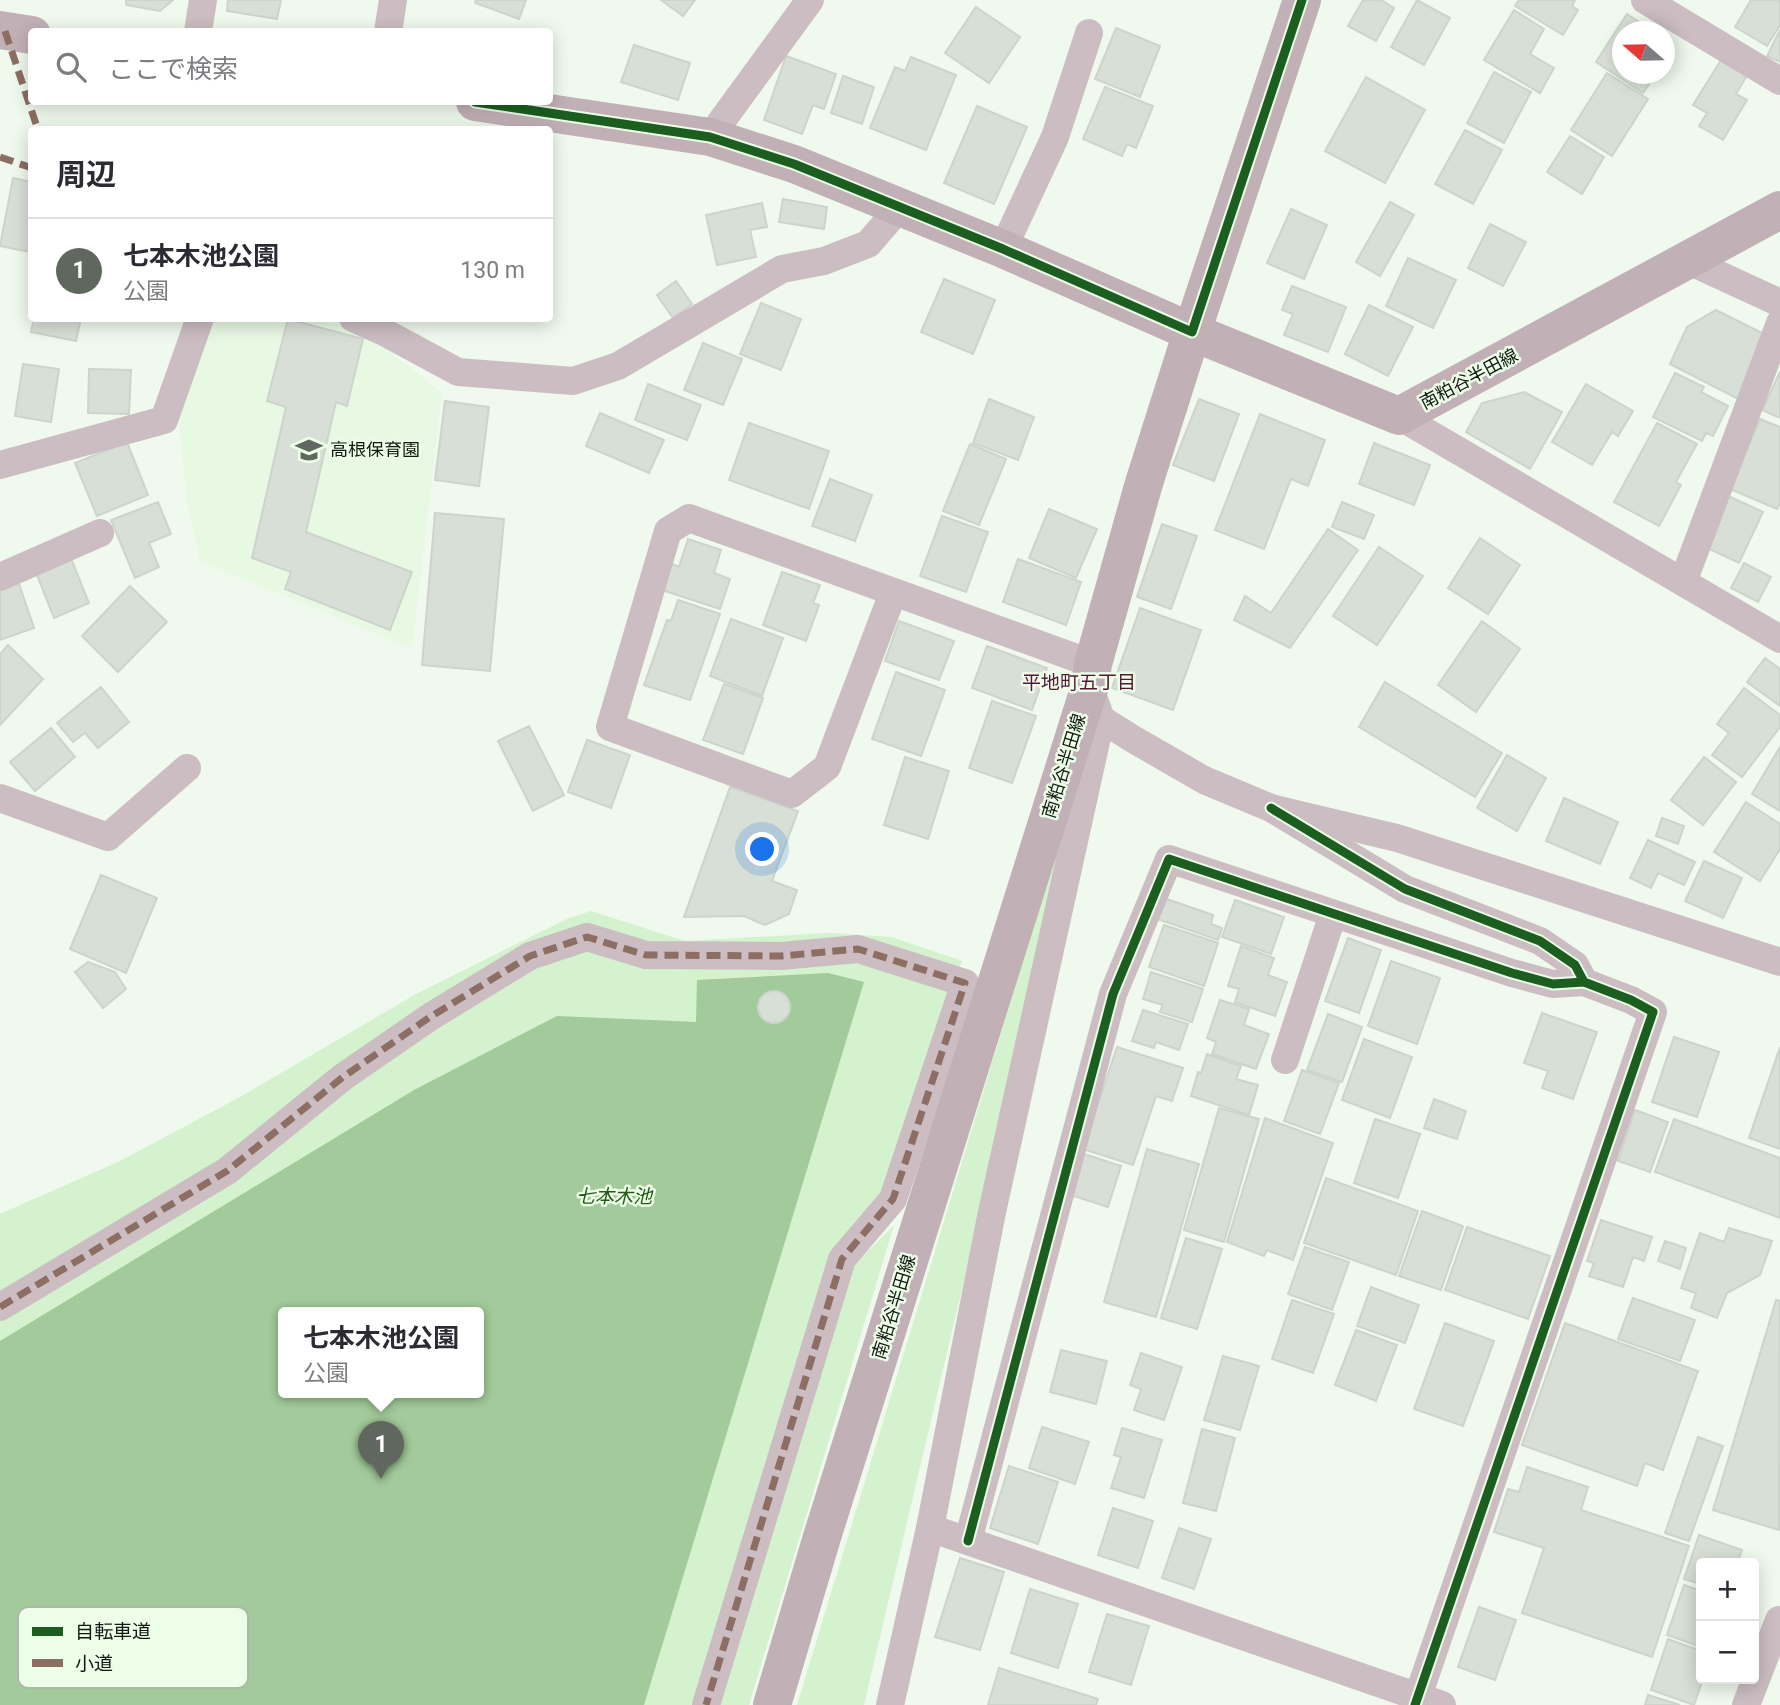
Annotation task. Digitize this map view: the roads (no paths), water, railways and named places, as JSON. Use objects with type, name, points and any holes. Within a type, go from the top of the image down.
[{"type":"main road","points":[[495,105],[709,137],[794,164],[1003,248],[1192,332],[1302,0]]},
{"type":"main road","points":[[0,30],[28,34]]},
{"type":"main road","name":"南粕谷半田線","points":[[772,1705],[822,1537],[1095,690],[1144,483],[1192,332],[1399,416],[1780,210]]},
{"type":"street","points":[[198,28],[202,0]]},
{"type":"street","points":[[389,28],[393,0]]},
{"type":"street","points":[[709,137],[810,0]]},
{"type":"street","points":[[1645,0],[1780,81]]},
{"type":"street","points":[[1003,248],[1055,137],[1089,33]]},
{"type":"street","points":[[362,322],[458,372],[573,381],[618,366],[782,270],[824,261],[868,244],[901,206]]},
{"type":"street","points":[[1689,261],[1780,303]]},
{"type":"street","points":[[0,465],[164,420],[199,322]]},
{"type":"street","points":[[1683,582],[1780,323]]},
{"type":"street","points":[[1399,416],[1780,639]]},
{"type":"street","points":[[893,593],[827,767],[792,794],[610,727],[668,531],[689,518],[893,593],[1095,690],[1205,780],[1271,808],[1405,889],[1540,941],[1575,965],[1584,982]]},
{"type":"street","points":[[0,577],[100,533]]},
{"type":"street","points":[[890,1705],[930,1528],[1095,690]]},
{"type":"street","points":[[0,799],[108,837],[187,768]]},
{"type":"street","points":[[1271,808],[1397,838],[1780,962]]},
{"type":"street","points":[[930,1528],[1425,1702],[1653,1012],[1631,1000],[1584,982],[1553,984],[1512,973],[1169,859],[1113,994],[968,1541]]},
{"type":"street","points":[[1285,1060],[1333,914]]},
{"type":"street","points":[[0,1307],[227,1171],[343,1077],[430,1017],[530,956],[587,937],[646,955],[781,956],[858,949],[965,983],[893,1199],[842,1259],[706,1705]]},
{"type":"street","points":[[1746,1705],[1779,1620]]},
{"type":"water","name":"七本木池","points":[[828,973],[864,982],[644,1705],[0,1705],[0,1341],[414,1090],[557,1016],[696,1022],[697,980]]},
{"type":"place","name":"高根保育園","points":[[309,450]]},
{"type":"place","name":"七本木池公園","points":[[381,1479]]},
{"type":"district","name":"平地町五丁目","points":[[1079,682]]}]
